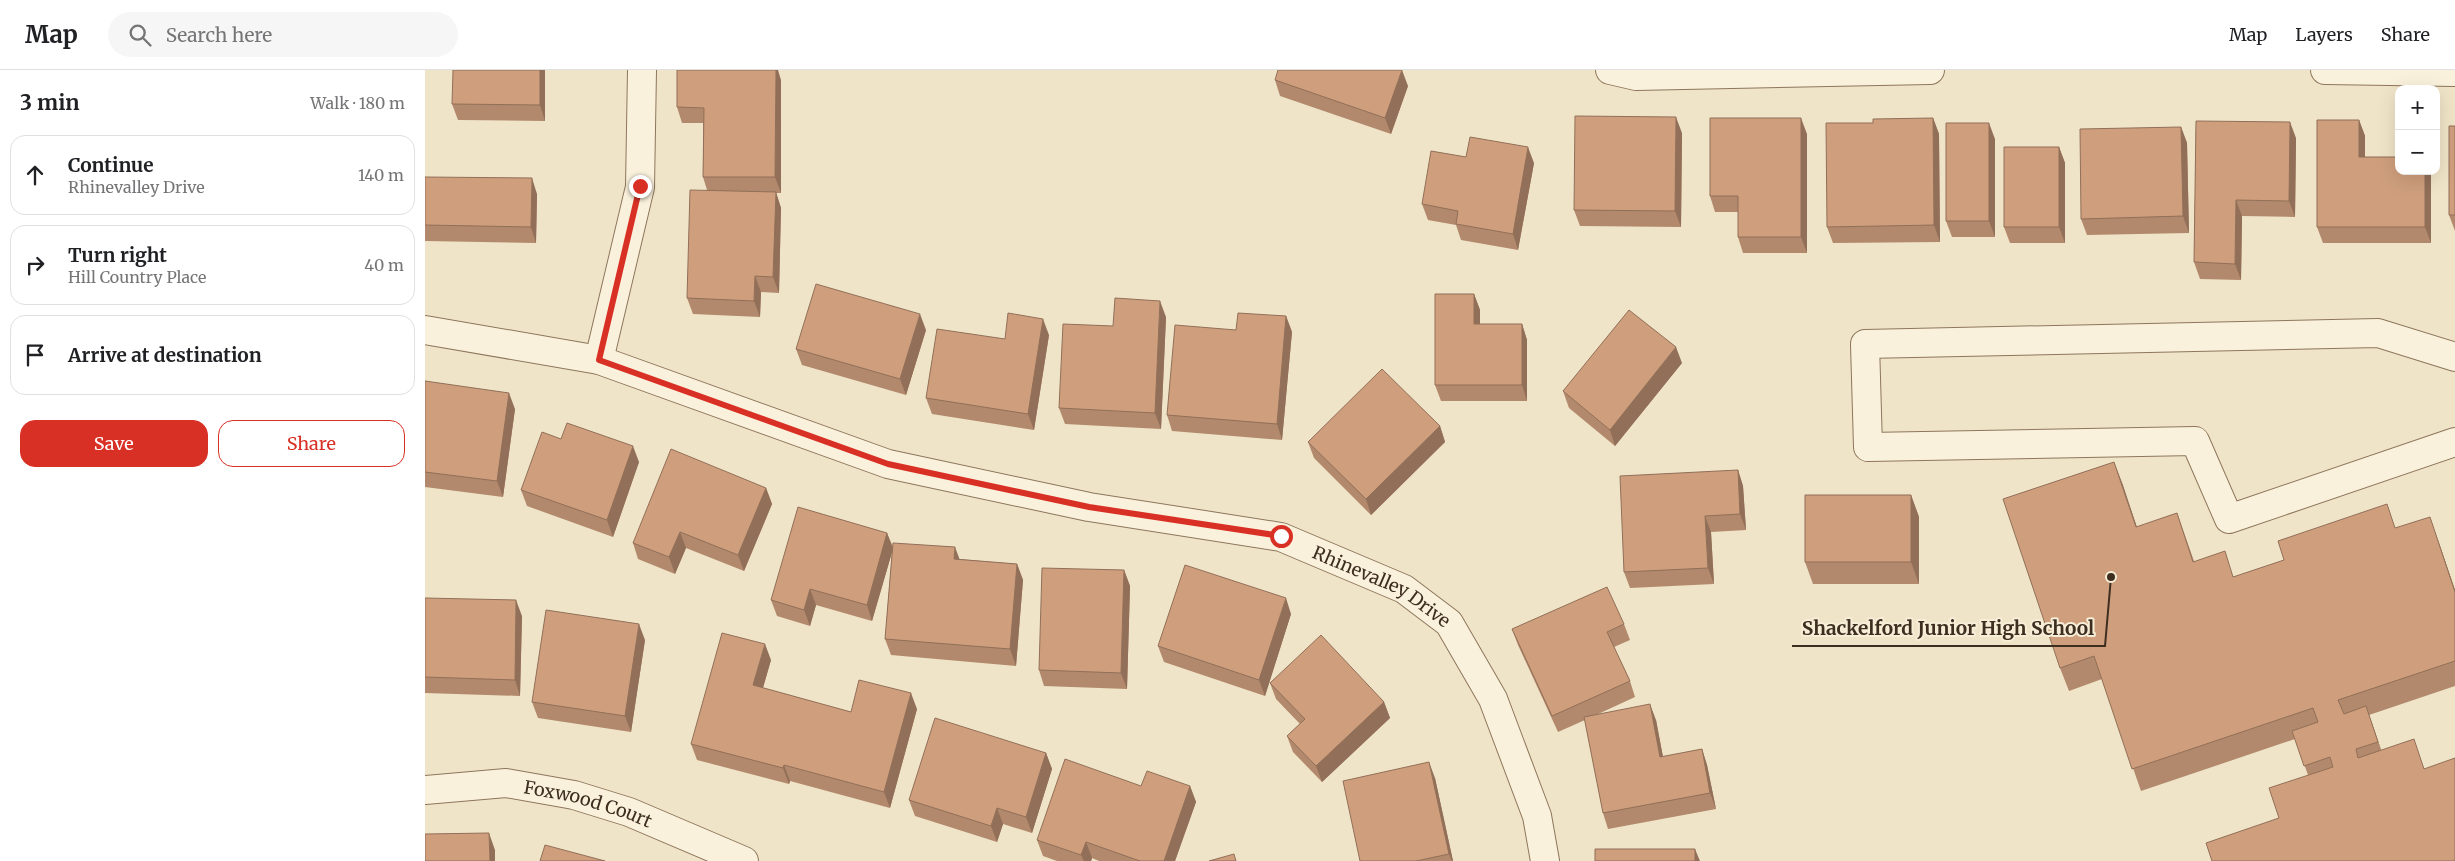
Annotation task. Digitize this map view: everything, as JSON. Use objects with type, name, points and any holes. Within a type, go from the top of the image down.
[{"type":"street","points":[[599,360],[640,186],[642,70]]},
{"type":"street","points":[[1610,70],[1636,76],[1929,70]]},
{"type":"street","points":[[2325,70],[2455,72]]},
{"type":"street","name":"Rhinevalley Drive","points":[[425,330],[599,360],[888,464],[1089,507],[1281,536],[1404,589],[1449,624],[1493,699],[1537,816],[1545,861]]},
{"type":"street","points":[[2455,357],[2378,334],[1865,344],[1868,447],[2195,441],[2229,519],[2455,442]]},
{"type":"street","name":"Foxwood Court","points":[[425,790],[506,783],[574,794],[629,812],[744,861]]},
{"type":"building","points":[[453,70],[540,70],[540,105],[452,104]]},
{"type":"building","points":[[677,70],[776,70],[775,177],[703,177],[704,108],[677,107]]},
{"type":"building","points":[[1278,70],[1402,70],[1385,118],[1275,80]]},
{"type":"building","points":[[1575,116],[1676,117],[1675,211],[1574,210]]},
{"type":"building","points":[[1710,118],[1801,118],[1801,237],[1738,237],[1738,196],[1710,196]]},
{"type":"building","points":[[1933,118],[1934,225],[1827,227],[1826,123],[1873,123],[1873,119]]},
{"type":"building","points":[[2317,120],[2359,120],[2359,157],[2395,157],[2395,175],[2425,175],[2425,227],[2317,227]]},
{"type":"building","points":[[2196,121],[2290,122],[2289,201],[2236,200],[2235,264],[2194,262]]},
{"type":"building","points":[[1946,123],[1989,123],[1989,221],[1946,221]]},
{"type":"building","points":[[2449,126],[2455,126],[2455,215],[2449,215]]},
{"type":"building","points":[[2181,127],[2183,216],[2081,219],[2080,129]]},
{"type":"building","points":[[1470,137],[1528,147],[1513,234],[1456,224],[1458,211],[1422,204],[1431,151],[1466,157]]},
{"type":"building","points":[[2004,147],[2059,147],[2059,227],[2004,227]]},
{"type":"building","points":[[425,177],[532,178],[531,227],[425,225]]},
{"type":"building","points":[[690,190],[776,192],[773,277],[755,276],[754,301],[687,298]]},
{"type":"building","points":[[816,284],[920,314],[900,379],[796,349]]},
{"type":"building","points":[[1435,294],[1474,294],[1474,324],[1522,324],[1522,385],[1435,385]]},
{"type":"building","points":[[1115,298],[1160,301],[1155,413],[1059,408],[1063,324],[1113,326]]},
{"type":"building","points":[[1629,310],[1676,347],[1610,430],[1563,391]]},
{"type":"building","points":[[1008,313],[1043,319],[1028,414],[926,398],[937,329],[1005,339]]},
{"type":"building","points":[[1238,313],[1286,316],[1277,424],[1167,415],[1175,325],[1236,330]]},
{"type":"building","points":[[1382,369],[1440,426],[1366,499],[1308,442]]},
{"type":"building","points":[[425,381],[509,393],[497,481],[425,472]]},
{"type":"building","points":[[567,423],[633,446],[607,520],[521,490],[542,432],[561,439]]},
{"type":"building","points":[[671,449],[766,488],[738,555],[680,532],[669,557],[633,543]]},
{"type":"building","points":[[2114,462],[2136,527],[2177,513],[2193,562],[2225,551],[2233,577],[2284,560],[2278,541],[2387,504],[2395,528],[2430,517],[2455,592],[2455,661],[2338,700],[2344,714],[2366,706],[2378,742],[2356,749],[2358,758],[2414,739],[2424,769],[2455,758],[2455,861],[2212,861],[2206,843],[2279,818],[2269,788],[2333,767],[2330,757],[2304,766],[2292,731],[2318,722],[2313,708],[2132,769],[2094,656],[2060,668],[2003,499]]},
{"type":"building","points":[[1738,470],[1740,514],[1705,516],[1708,568],[1624,572],[1620,476]]},
{"type":"building","points":[[1805,495],[1911,495],[1911,562],[1805,562]]},
{"type":"building","points":[[798,507],[887,533],[867,605],[810,589],[804,610],[771,600]]},
{"type":"building","points":[[893,543],[955,547],[954,559],[1017,564],[1010,649],[885,639]]},
{"type":"building","points":[[1185,565],[1286,598],[1259,680],[1158,646]]},
{"type":"building","points":[[1042,568],[1124,570],[1121,673],[1039,670]]},
{"type":"building","points":[[1607,587],[1624,624],[1607,632],[1630,681],[1552,716],[1512,629]]},
{"type":"building","points":[[425,598],[516,600],[515,680],[425,677]]},
{"type":"building","points":[[546,610],[639,624],[625,716],[532,702]]},
{"type":"building","points":[[722,633],[765,644],[753,685],[851,712],[859,680],[911,693],[884,792],[784,765],[783,768],[691,744]]},
{"type":"building","points":[[1321,635],[1384,702],[1316,766],[1287,736],[1305,719],[1270,683]]},
{"type":"building","points":[[1650,704],[1660,757],[1702,749],[1710,793],[1603,813],[1584,717]]},
{"type":"building","points":[[935,718],[1046,753],[1026,817],[997,808],[991,826],[909,800]]},
{"type":"building","points":[[1065,759],[1141,786],[1147,771],[1190,786],[1164,861],[1140,861],[1086,842],[1081,855],[1037,840]]},
{"type":"building","points":[[1429,762],[1449,854],[1416,861],[1360,861],[1343,781]]},
{"type":"building","points":[[489,833],[490,861],[425,861],[425,834]]},
{"type":"building","points":[[545,845],[605,861],[540,861]]},
{"type":"building","points":[[1595,849],[1695,849],[1695,861],[1595,861]]},
{"type":"building","points":[[1234,854],[1236,861],[1209,861]]},
{"type":"place","name":"Shackelford Junior High School","points":[[2111,577]]},
{"type":"route","points":[[640,186],[599,360],[888,464],[1089,507],[1281,536]]}]
